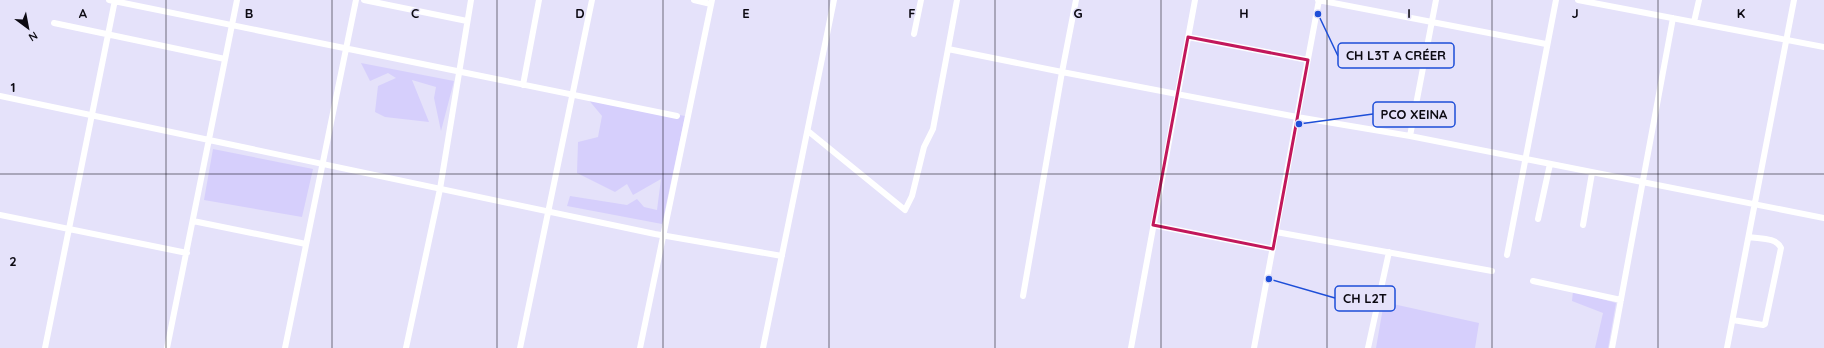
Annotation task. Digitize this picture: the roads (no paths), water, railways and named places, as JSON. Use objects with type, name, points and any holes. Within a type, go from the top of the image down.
[{"type":"street","points":[[45,348],[92,116],[113,0],[677,116]]},
{"type":"street","points":[[167,348],[237,0]]},
{"type":"street","points":[[285,348],[356,0]]},
{"type":"street","points":[[364,0],[467,21]]},
{"type":"street","points":[[406,348],[440,189],[471,0]]},
{"type":"street","points":[[523,85],[538,0]]},
{"type":"street","points":[[520,348],[592,0]]},
{"type":"street","points":[[640,348],[712,2],[694,0]]},
{"type":"street","points":[[763,348],[834,0]]},
{"type":"street","points":[[914,34],[921,0]]},
{"type":"street","points":[[808,131],[905,210],[912,196],[924,147],[933,129],[957,0]]},
{"type":"street","points":[[1023,296],[1076,0]]},
{"type":"street","points":[[1131,348],[1195,0]]},
{"type":"street","points":[[1254,348],[1318,0],[1546,44]]},
{"type":"street","points":[[1410,136],[1436,0]]},
{"type":"street","points":[[1507,255],[1526,160],[1546,44],[1556,0]]},
{"type":"street","points":[[1578,0],[1824,47]]},
{"type":"street","points":[[1694,22],[1699,0]]},
{"type":"street","points":[[1727,348],[1794,0]]},
{"type":"street","points":[[1612,348],[1673,18]]},
{"type":"street","points":[[54,23],[225,59]]},
{"type":"street","points":[[1188,37],[1308,60]]},
{"type":"street","points":[[948,49],[1178,95],[1410,136],[1824,218]]},
{"type":"street","points":[[0,96],[663,236],[782,256]]},
{"type":"street","points":[[1538,219],[1550,164]]},
{"type":"street","points":[[1583,225],[1592,173]]},
{"type":"street","points":[[0,215],[187,253]]},
{"type":"street","points":[[193,221],[306,244]]},
{"type":"street","points":[[1154,225],[1273,249]]},
{"type":"street","points":[[1276,232],[1492,271]]},
{"type":"street","points":[[1733,320],[1763,325],[1765,324],[1781,248],[1779,244],[1774,241],[1749,237]]},
{"type":"street","points":[[1368,348],[1389,252]]},
{"type":"street","points":[[1533,281],[1621,300]]},
{"type":"place","name":"CH L3T A CRÉER","points":[[1318,14]]},
{"type":"place","name":"PCO XEINA","points":[[1299,124]]},
{"type":"place","name":"CH L2T","points":[[1269,279]]}]
